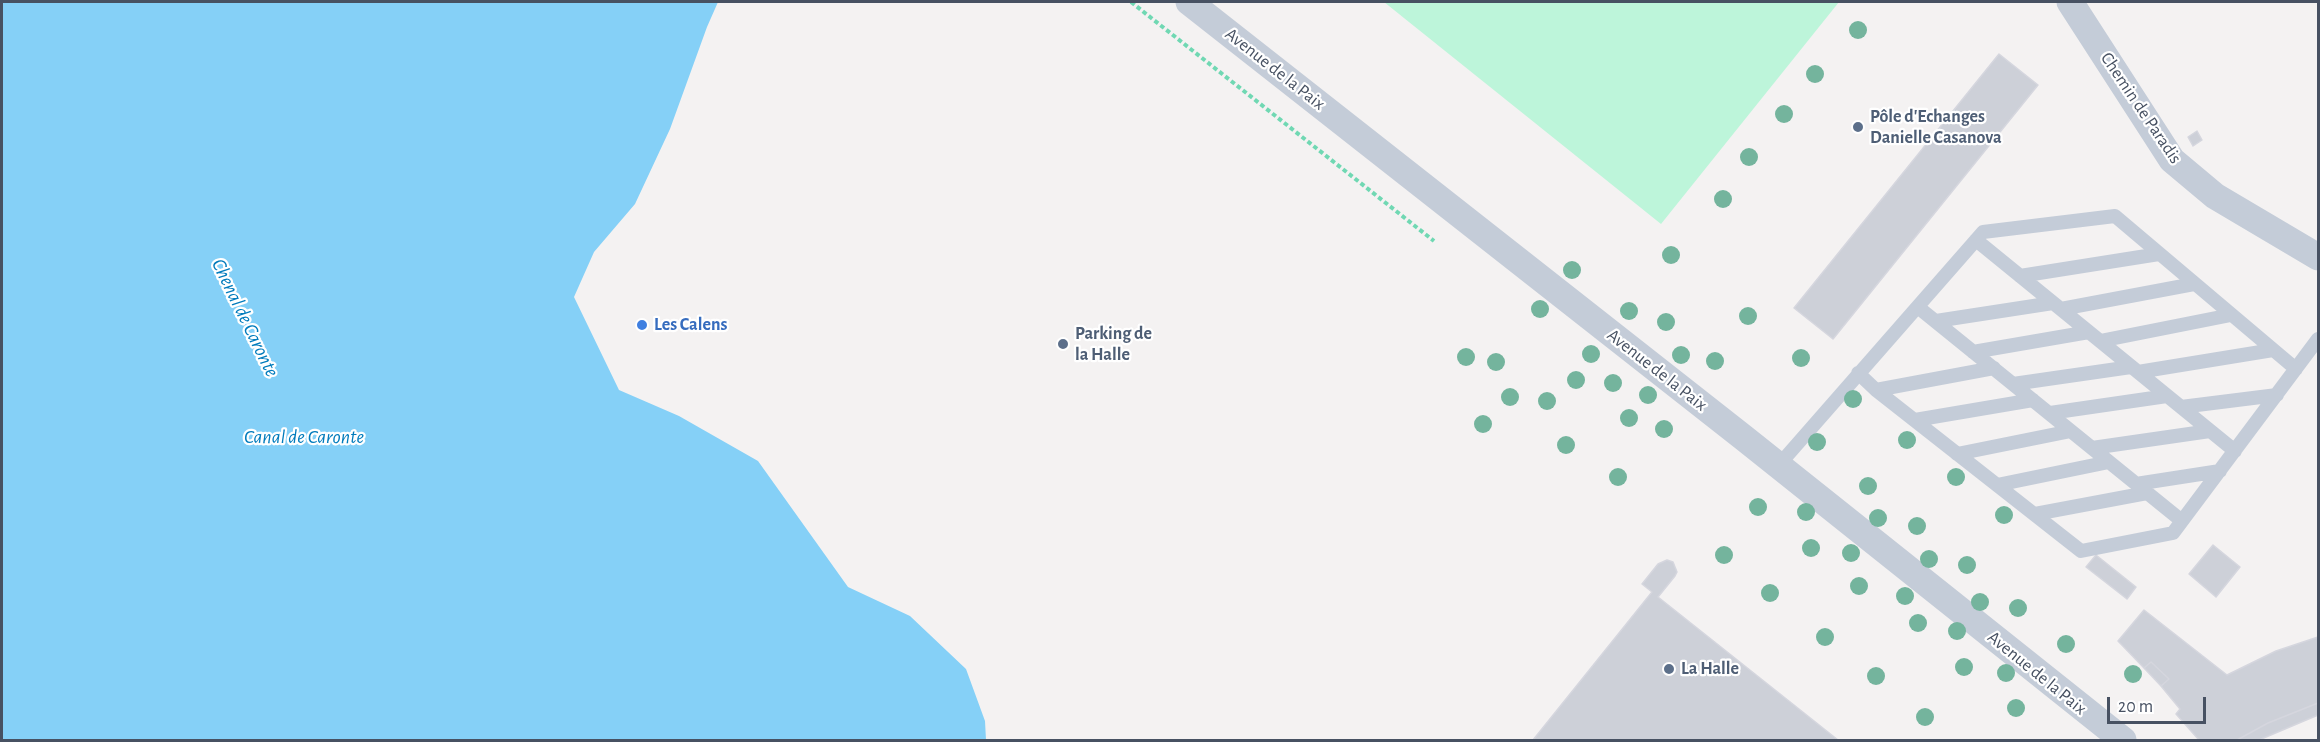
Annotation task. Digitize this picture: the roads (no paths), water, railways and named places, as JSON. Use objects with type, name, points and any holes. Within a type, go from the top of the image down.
[{"type":"street","name":"Avenue de la Paix","points":[[1189,2],[1778,466],[2122,741]]},
{"type":"street","name":"Chemin de Paradis","points":[[2070,2],[2172,160],[2215,196],[2319,257]]},
{"type":"lane","points":[[1778,466],[1858,373],[1919,308],[1983,232],[2115,216],[2296,369]]},
{"type":"lane","points":[[1976,240],[2235,451]]},
{"type":"lane","points":[[2020,276],[2159,254]]},
{"type":"lane","points":[[1936,321],[2057,306],[2194,284]]},
{"type":"lane","points":[[1919,308],[2182,521]]},
{"type":"lane","points":[[1973,352],[2094,337],[2231,315]]},
{"type":"lane","points":[[1858,373],[1876,390],[2081,551],[2173,533],[2319,339]]},
{"type":"lane","points":[[2013,384],[2273,350]]},
{"type":"lane","points":[[1876,390],[1994,368]]},
{"type":"lane","points":[[2181,407],[2277,395]]},
{"type":"lane","points":[[2050,413],[2167,396]]},
{"type":"lane","points":[[1915,420],[2033,400]]},
{"type":"lane","points":[[1958,454],[2071,431]]},
{"type":"lane","points":[[2092,448],[2210,431]]},
{"type":"lane","points":[[1997,485],[2109,462]]},
{"type":"lane","points":[[2136,484],[2220,471]]},
{"type":"lane","points":[[2035,514],[2147,493]]},
{"type":"water","name":"Canal de Caronte","points":[[2,2],[718,2],[670,129],[635,204],[594,252],[574,297],[619,390],[679,416],[758,461],[848,587],[910,616],[966,669],[985,721],[986,740],[2,740]]},
{"type":"place","name":"Pôle d'Echanges Danielle Casanova","points":[[1858,127]]},
{"type":"place","name":"Les Calens","points":[[642,325]]},
{"type":"place","name":"Parking de la Halle","points":[[1063,344]]},
{"type":"place","name":"La Halle","points":[[1669,669]]},
{"type":"water label","name":"Chenal de Caronte","points":[[245,318]]}]
